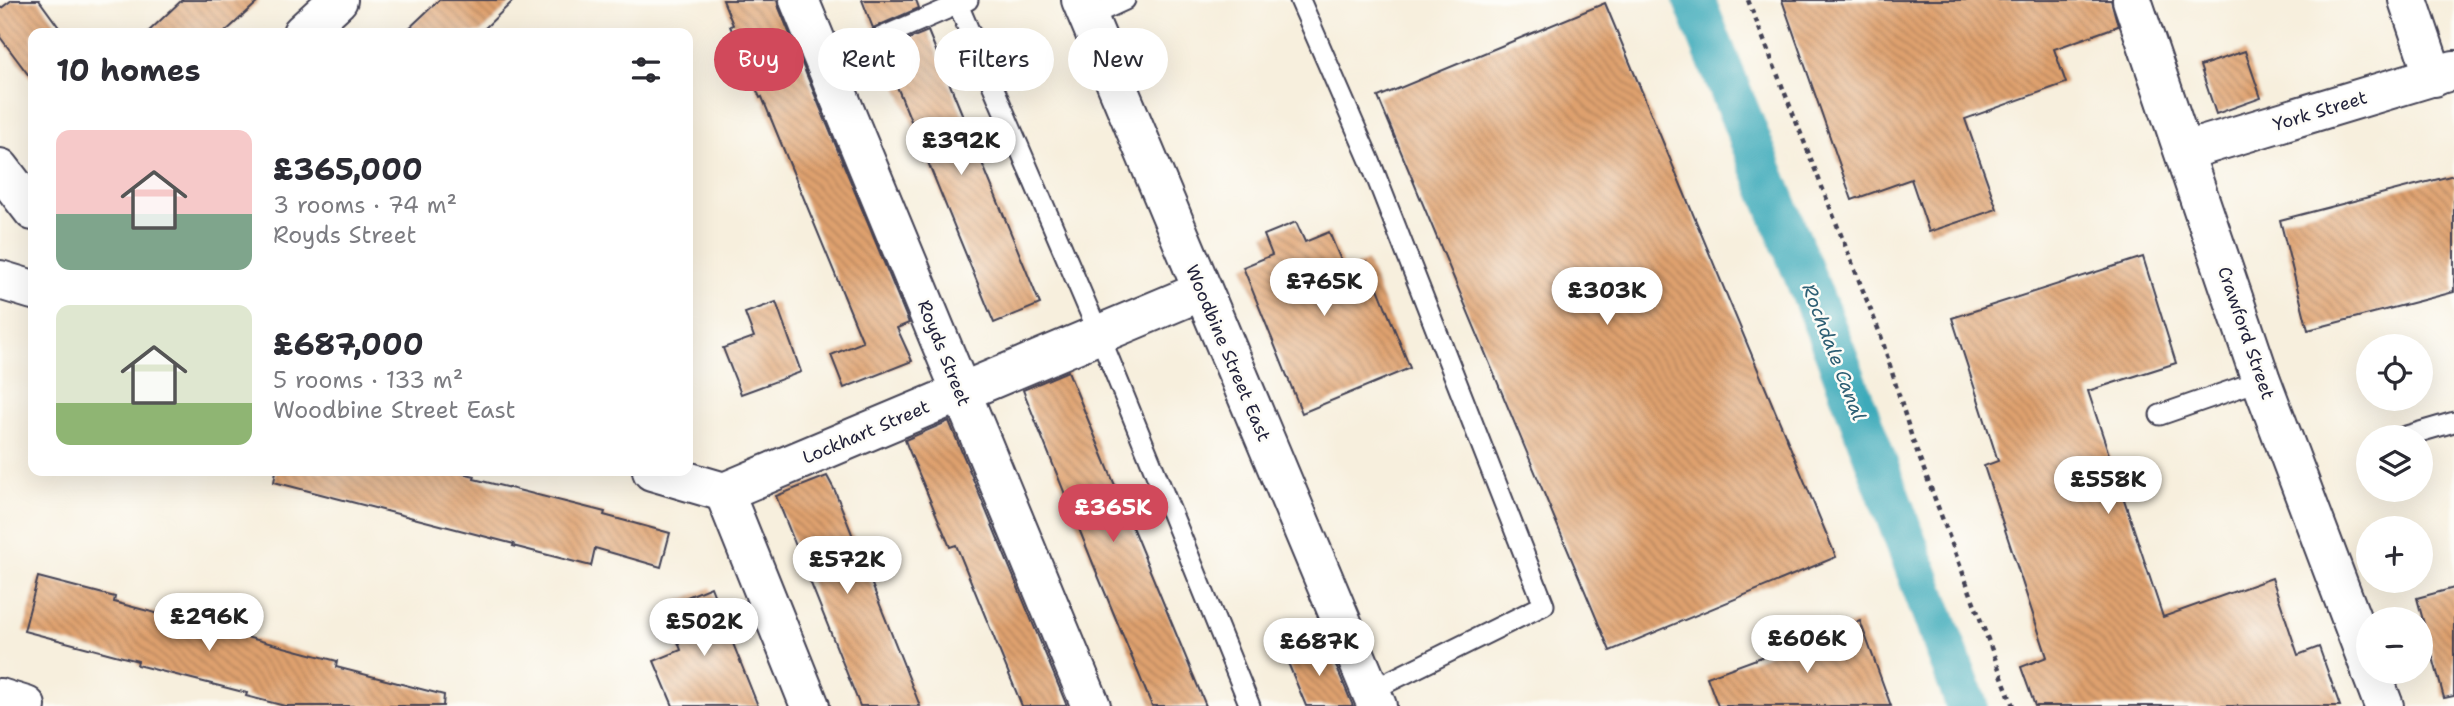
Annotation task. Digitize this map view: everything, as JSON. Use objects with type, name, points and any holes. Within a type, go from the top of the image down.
[{"type":"street","points":[[307,28],[338,0]]},
{"type":"street","name":"Royds Street","points":[[799,0],[818,47]]},
{"type":"street","name":"Crawford Street","points":[[2132,0],[2262,380],[2356,631]]},
{"type":"street","points":[[2408,0],[2444,73]]},
{"type":"street","name":"Woodbine Street East","points":[[1084,8],[1373,698]]},
{"type":"street","name":"York Street","points":[[2185,151],[2444,73]]},
{"type":"street","name":"Royds Street","points":[[836,91],[1091,706]]},
{"type":"street","points":[[0,167],[28,204]]},
{"type":"street","name":"Lockhart Street","points":[[724,492],[1202,291]]},
{"type":"street","points":[[669,476],[724,492],[810,706]]},
{"type":"street","points":[[2376,684],[2384,706]]},
{"type":"street","points":[[0,698],[26,706]]},
{"type":"lane","points":[[1084,8],[1125,0]]},
{"type":"lane","points":[[1300,0],[1370,162],[1544,605],[1373,698]]},
{"type":"lane","points":[[900,28],[960,1],[1250,706]]},
{"type":"lane","points":[[2160,415],[2262,380]]},
{"type":"lane","points":[[2433,428],[2454,422]]},
{"type":"path","points":[[1748,0],[1881,336],[1912,438],[2013,706]]},
{"type":"building","points":[[12,0],[39,0],[59,28],[28,28],[28,74],[0,37],[0,9]]},
{"type":"building","points":[[182,0],[260,0],[229,28],[152,28]]},
{"type":"building","points":[[439,0],[514,0],[485,28],[409,28]]},
{"type":"building","points":[[723,0],[777,0],[787,28],[731,28],[733,25]]},
{"type":"building","points":[[862,0],[916,0],[919,8],[873,28]]},
{"type":"building","points":[[1782,0],[2111,0],[2118,26],[2054,49],[2066,83],[1965,119],[1997,209],[1929,232],[1911,179],[1852,200]]},
{"type":"building","points":[[1605,3],[1836,557],[1610,651],[1378,97]]},
{"type":"building","points":[[928,31],[934,46],[934,91],[953,91],[1040,304],[994,323],[899,91],[920,91],[920,34]]},
{"type":"building","points":[[2245,51],[2261,98],[2216,114],[2200,66]]},
{"type":"building","points":[[804,69],[909,323],[897,328],[912,361],[844,388],[831,355],[863,342],[762,97],[760,98],[757,91],[804,91]]},
{"type":"building","points":[[2454,175],[2454,292],[2308,330],[2280,220]]},
{"type":"building","points":[[1296,222],[1305,242],[1329,232],[1345,270],[1367,261],[1410,368],[1302,413],[1243,267],[1272,255],[1264,235]]},
{"type":"building","points":[[2143,257],[2176,363],[2088,391],[2163,617],[2272,578],[2298,655],[2319,647],[2340,706],[2035,706],[2021,667],[2047,657],[1984,466],[1998,461],[1952,318]]},
{"type":"building","points":[[776,302],[801,372],[741,394],[723,348],[754,337],[745,313]]},
{"type":"building","points":[[1068,371],[1206,706],[1152,706],[1094,566],[1023,390]]},
{"type":"building","points":[[949,421],[1067,706],[1022,706],[956,545],[950,547],[908,448],[905,440]]},
{"type":"building","points":[[275,476],[475,476],[474,479],[605,512],[604,515],[670,533],[661,567],[595,548],[591,566],[274,482]]},
{"type":"building","points":[[827,476],[920,706],[860,706],[776,496]]},
{"type":"building","points":[[38,577],[115,597],[114,602],[337,661],[336,667],[444,695],[443,706],[285,706],[246,696],[247,693],[137,665],[138,661],[24,631]]},
{"type":"building","points":[[711,587],[758,706],[673,706],[654,661],[681,650],[669,618],[681,613],[677,601]]},
{"type":"building","points":[[2454,588],[2454,696],[2444,698],[2433,657],[2433,607],[2419,607],[2417,598]]},
{"type":"building","points":[[1860,621],[1891,706],[1718,706],[1707,677]]},
{"type":"building","points":[[1326,642],[1353,706],[1306,706],[1286,658]]},
{"type":"waterway","name":"Rochdale Canal","points":[[1694,0],[1836,354],[1967,706]]}]
